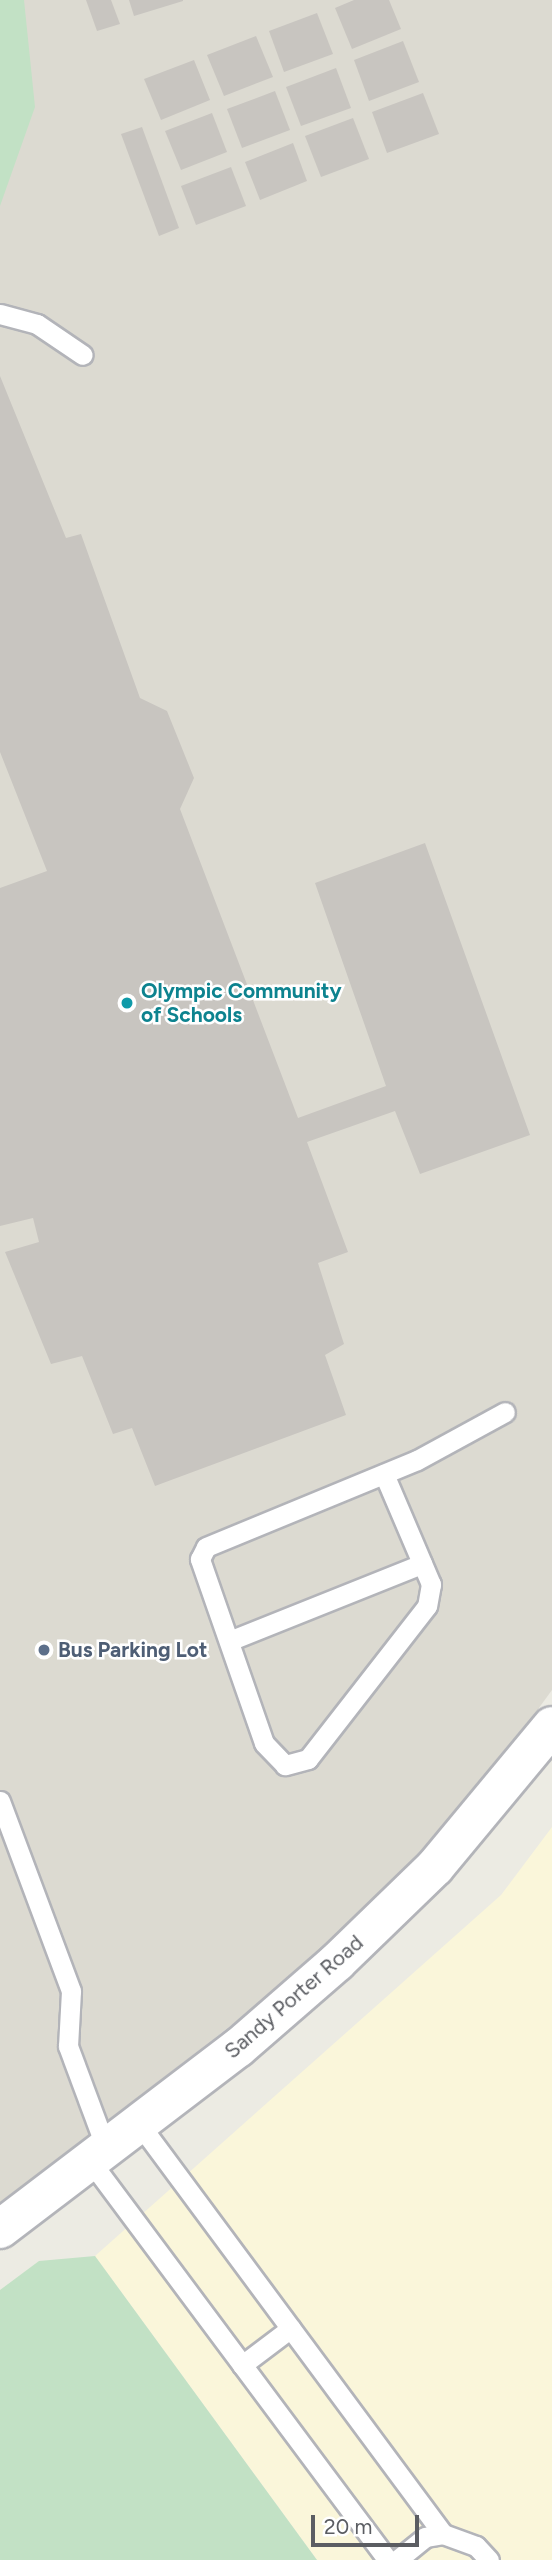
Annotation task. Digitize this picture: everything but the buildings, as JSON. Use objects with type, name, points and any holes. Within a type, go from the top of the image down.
[{"type":"street","name":"Sandy Porter Road","points":[[0,2229],[140,2125],[337,1962],[435,1867],[552,1726]]},
{"type":"lane","points":[[0,314],[37,324],[83,355]]},
{"type":"lane","points":[[384,1474],[431,1584],[427,1606],[308,1759],[285,1765],[264,1743],[200,1559],[206,1547],[384,1474],[505,1412]]},
{"type":"lane","points":[[229,1641],[422,1564]]},
{"type":"lane","points":[[0,1801],[71,1991],[68,2046],[99,2157],[242,2365],[388,2560]]},
{"type":"lane","points":[[140,2125],[443,2534]]},
{"type":"lane","points":[[242,2365],[290,2328]]},
{"type":"lane","points":[[397,2560],[425,2537],[443,2534],[476,2546],[488,2560]]},
{"type":"shaded area","points":[[0,0],[552,0],[552,1690],[488,1778],[326,1952],[0,2204]]},
{"type":"shaded area","points":[[552,1827],[552,2560],[317,2560],[95,2256],[501,1895]]},
{"type":"green space","points":[[0,0],[24,0],[35,107],[0,206]]},
{"type":"green space","points":[[95,2256],[317,2560],[0,2560],[0,2290],[39,2261]]},
{"type":"place","name":"Olympic Community of Schools","points":[[127,1003]]},
{"type":"place","name":"Bus Parking Lot","points":[[44,1650]]}]
